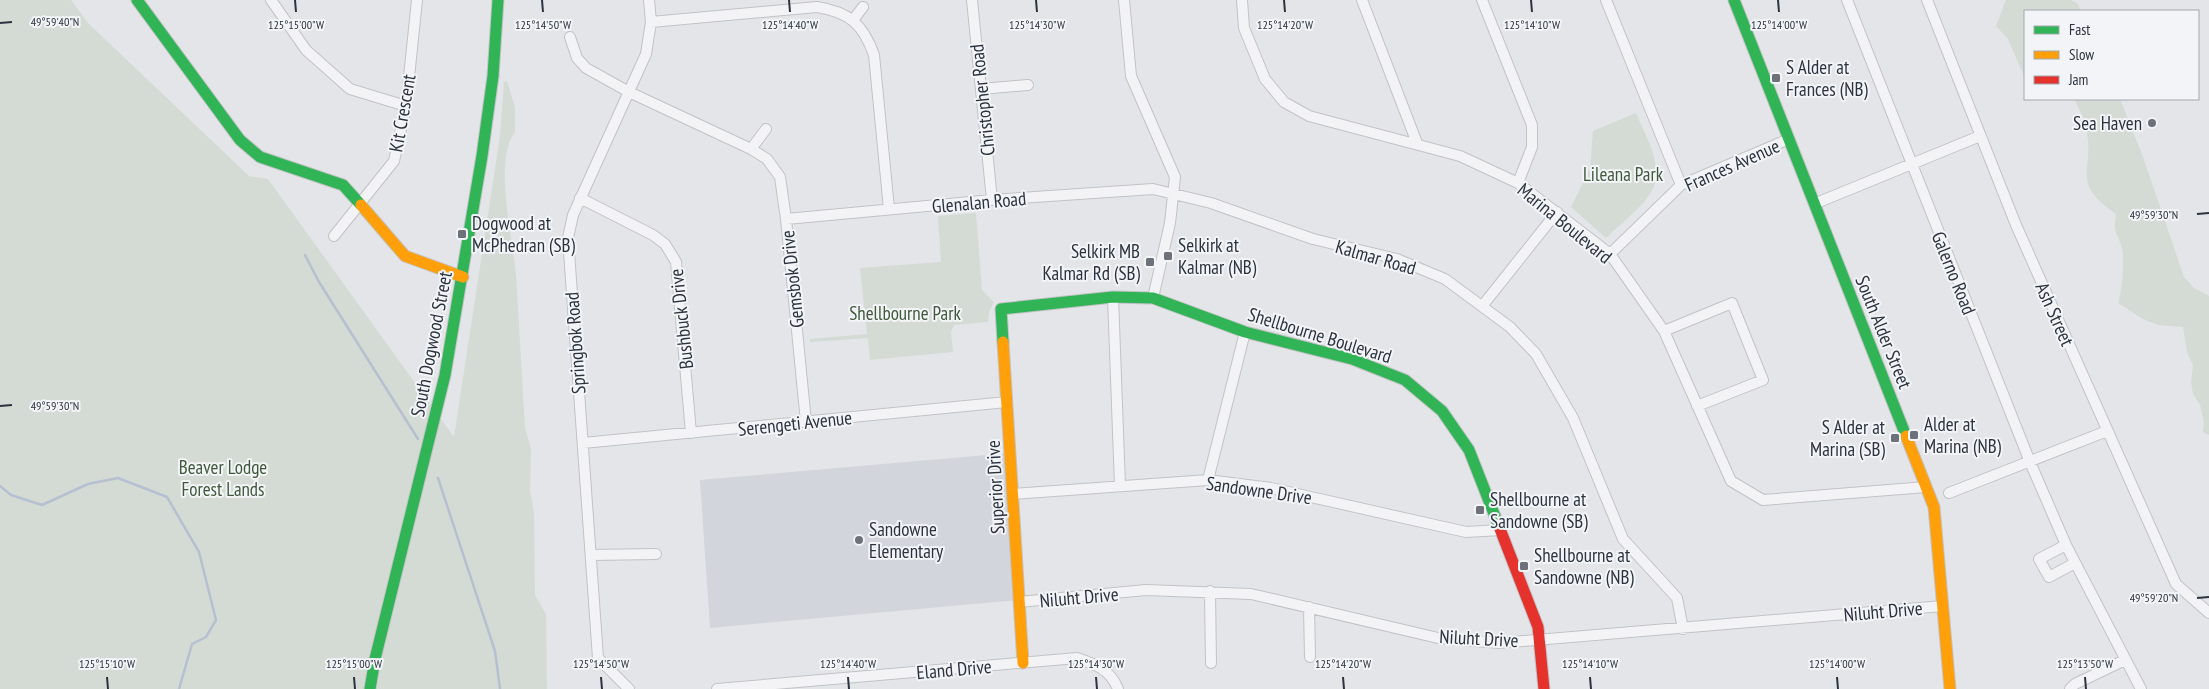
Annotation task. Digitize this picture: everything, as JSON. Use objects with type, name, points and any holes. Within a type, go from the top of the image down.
[{"type":"street","points":[[137,0],[240,140],[260,157],[343,185],[405,256],[463,277]]},
{"type":"street","points":[[271,0],[306,50],[350,89],[406,106]]},
{"type":"street","name":"Kit Crescent","points":[[334,236],[394,161],[406,106],[417,0]]},
{"type":"street","name":"South Dogwood Street","points":[[370,689],[377,649],[442,390],[463,277],[490,94],[498,0]]},
{"type":"street","name":"Springbok Road","points":[[629,689],[598,658],[568,238],[572,214],[646,54],[652,22],[649,0]]},
{"type":"street","name":"Christopher Road","points":[[972,0],[992,200]]},
{"type":"street","points":[[1124,0],[1131,76],[1174,176],[1170,223],[1153,298]]},
{"type":"street","name":"Marina Boulevard","points":[[1242,0],[1244,28],[1261,71],[1265,79],[1284,102],[1308,116],[1417,143],[1460,156],[1518,184],[1610,254],[1664,331],[1731,481],[1762,500],[1926,487]]},
{"type":"street","points":[[1362,0],[1417,143]]},
{"type":"street","points":[[1482,0],[1532,125],[1532,147],[1518,184]]},
{"type":"street","points":[[1606,0],[1681,185]]},
{"type":"street","name":"South Alder Street","points":[[1734,0],[1934,507],[1950,689]]},
{"type":"street","name":"Galerno Road","points":[[1847,0],[2030,462],[2066,545],[2141,689]]},
{"type":"street","name":"Ash Street","points":[[1927,0],[2016,225],[2176,584],[2209,613]]},
{"type":"street","points":[[652,22],[817,7],[836,10],[853,20],[867,36],[874,55],[890,209]]},
{"type":"street","points":[[853,20],[863,7]]},
{"type":"street","name":"Gemsbok Drive","points":[[570,37],[577,58],[586,68],[629,92],[751,149],[767,159],[780,177],[786,218],[806,422]]},
{"type":"street","points":[[981,88],[1028,85]]},
{"type":"street","points":[[751,149],[766,129]]},
{"type":"street","points":[[1814,204],[1980,136]]},
{"type":"street","name":"Frances Avenue","points":[[1610,254],[1681,185],[1789,139]]},
{"type":"street","name":"Glenalan Road","points":[[786,218],[992,200],[1153,189],[1172,194]]},
{"type":"street","name":"Kalmar Road","points":[[1172,194],[1211,203],[1313,239],[1397,259],[1445,279],[1483,305],[1510,327],[1536,354],[1573,418],[1623,539],[1677,598],[1683,629]]},
{"type":"street","name":"Bushbuck Drive","points":[[580,198],[653,235],[665,244],[676,262],[691,433]]},
{"type":"street","points":[[1483,305],[1557,212]]},
{"type":"street","points":[[1112,297],[1120,486]]},
{"type":"street","name":"Shellbourne Boulevard","points":[[1001,308],[1112,297],[1153,298],[1245,332],[1352,359],[1405,380],[1442,411],[1469,450],[1538,627],[1544,689]]},
{"type":"street","points":[[1664,331],[1732,303],[1763,380],[1697,406]]},
{"type":"street","name":"Superior Drive","points":[[1001,308],[1023,663]]},
{"type":"street","points":[[1208,480],[1245,332]]},
{"type":"street","name":"Serengeti Avenue","points":[[583,443],[1007,402]]},
{"type":"street","points":[[1950,493],[2107,431]]},
{"type":"street","name":"Sandowne Drive","points":[[1012,494],[1208,480],[1271,488],[1466,532],[1501,530]]},
{"type":"street","points":[[2066,545],[2039,558],[2049,576],[2075,563]]},
{"type":"street","points":[[591,555],[656,554]]},
{"type":"street","name":"Niluht Drive","points":[[1019,602],[1146,590],[1251,594],[1438,638],[1499,642],[1683,629],[1943,606]]},
{"type":"street","points":[[1210,591],[1211,663]]},
{"type":"street","points":[[1309,607],[1310,657]]},
{"type":"street","name":"Eland Drive","points":[[717,689],[1077,658],[1100,665],[1115,682],[1118,689]]},
{"type":"street","points":[[2070,689],[2075,684],[2125,660]]},
{"type":"shaded area","name":"Sandowne Elementary","points":[[1010,453],[1019,600],[710,628],[700,480]]},
{"type":"green space","name":"Beaver Lodge Forest Lands","points":[[0,0],[71,0],[89,24],[249,176],[268,179],[454,437],[500,136],[504,82],[507,81],[515,107],[515,132],[509,144],[505,161],[506,200],[516,275],[525,428],[531,449],[530,491],[534,513],[535,595],[546,614],[547,689],[0,689]]},
{"type":"green space","points":[[2006,0],[2071,0],[2078,4],[2081,10],[2024,10],[2024,76],[2008,39],[1996,26]]},
{"type":"green space","points":[[2075,100],[2120,100],[2143,157],[2184,277],[2194,288],[2209,296],[2209,435],[2203,432],[2204,422],[2200,405],[2193,394],[2191,382],[2193,366],[2187,352],[2183,327],[2158,325],[2143,319],[2118,303],[2122,284],[2123,260],[2122,248],[2115,230],[2116,214],[2101,203],[2092,193],[2088,184],[2088,143],[2084,121]]},
{"type":"green space","name":"Lileana Park","points":[[1636,113],[1653,153],[1656,174],[1655,185],[1640,206],[1606,238],[1571,207],[1590,169],[1593,131]]},
{"type":"green space","name":"Shellbourne Park","points":[[976,213],[982,290],[994,302],[989,312],[988,322],[954,325],[951,332],[953,352],[870,360],[868,338],[810,342],[810,339],[867,334],[860,268],[941,262],[938,216]]},
{"type":"waterway","points":[[305,255],[319,282],[418,439]]},
{"type":"waterway","points":[[0,486],[11,495],[42,505],[88,484],[118,478],[167,497],[199,552],[216,620],[206,637],[192,644],[179,689]]},
{"type":"waterway","points":[[438,478],[495,651],[500,689]]},
{"type":"traffic: fast","points":[[137,0],[240,140],[260,157],[343,185],[361,205]]},
{"type":"traffic: fast","points":[[370,689],[375,659],[445,375],[482,156],[493,76],[498,0]]},
{"type":"traffic: fast","points":[[1734,0],[1906,436]]},
{"type":"traffic: fast","points":[[1003,342],[1001,309],[1113,297],[1153,298],[1245,332],[1352,359],[1405,380],[1442,411],[1469,450],[1500,529]]},
{"type":"traffic: slow","points":[[361,205],[405,256],[463,277]]},
{"type":"traffic: slow","points":[[1003,342],[1023,663]]},
{"type":"traffic: slow","points":[[1906,436],[1934,507],[1950,689]]},
{"type":"traffic: jam","points":[[1500,529],[1538,627],[1544,689]]},
{"type":"place","name":"S Alder at Frances (NB)","points":[[1776,78]]},
{"type":"place","name":"Sea Haven","points":[[2152,123]]},
{"type":"place","name":"Dogwood at McPhedran (SB)","points":[[462,234]]},
{"type":"place","name":"Selkirk at Kalmar (NB)","points":[[1168,256]]},
{"type":"place","name":"Selkirk MB Kalmar Rd (SB)","points":[[1150,262]]},
{"type":"place","name":"Alder at Marina (NB)","points":[[1914,435]]},
{"type":"place","name":"S Alder at Marina (SB)","points":[[1895,438]]},
{"type":"place","name":"Shellbourne at Sandowne (SB)","points":[[1480,510]]},
{"type":"place","name":"Sandowne Elementary","points":[[859,540]]},
{"type":"place","name":"Shellbourne at Sandowne (NB)","points":[[1524,566]]}]
